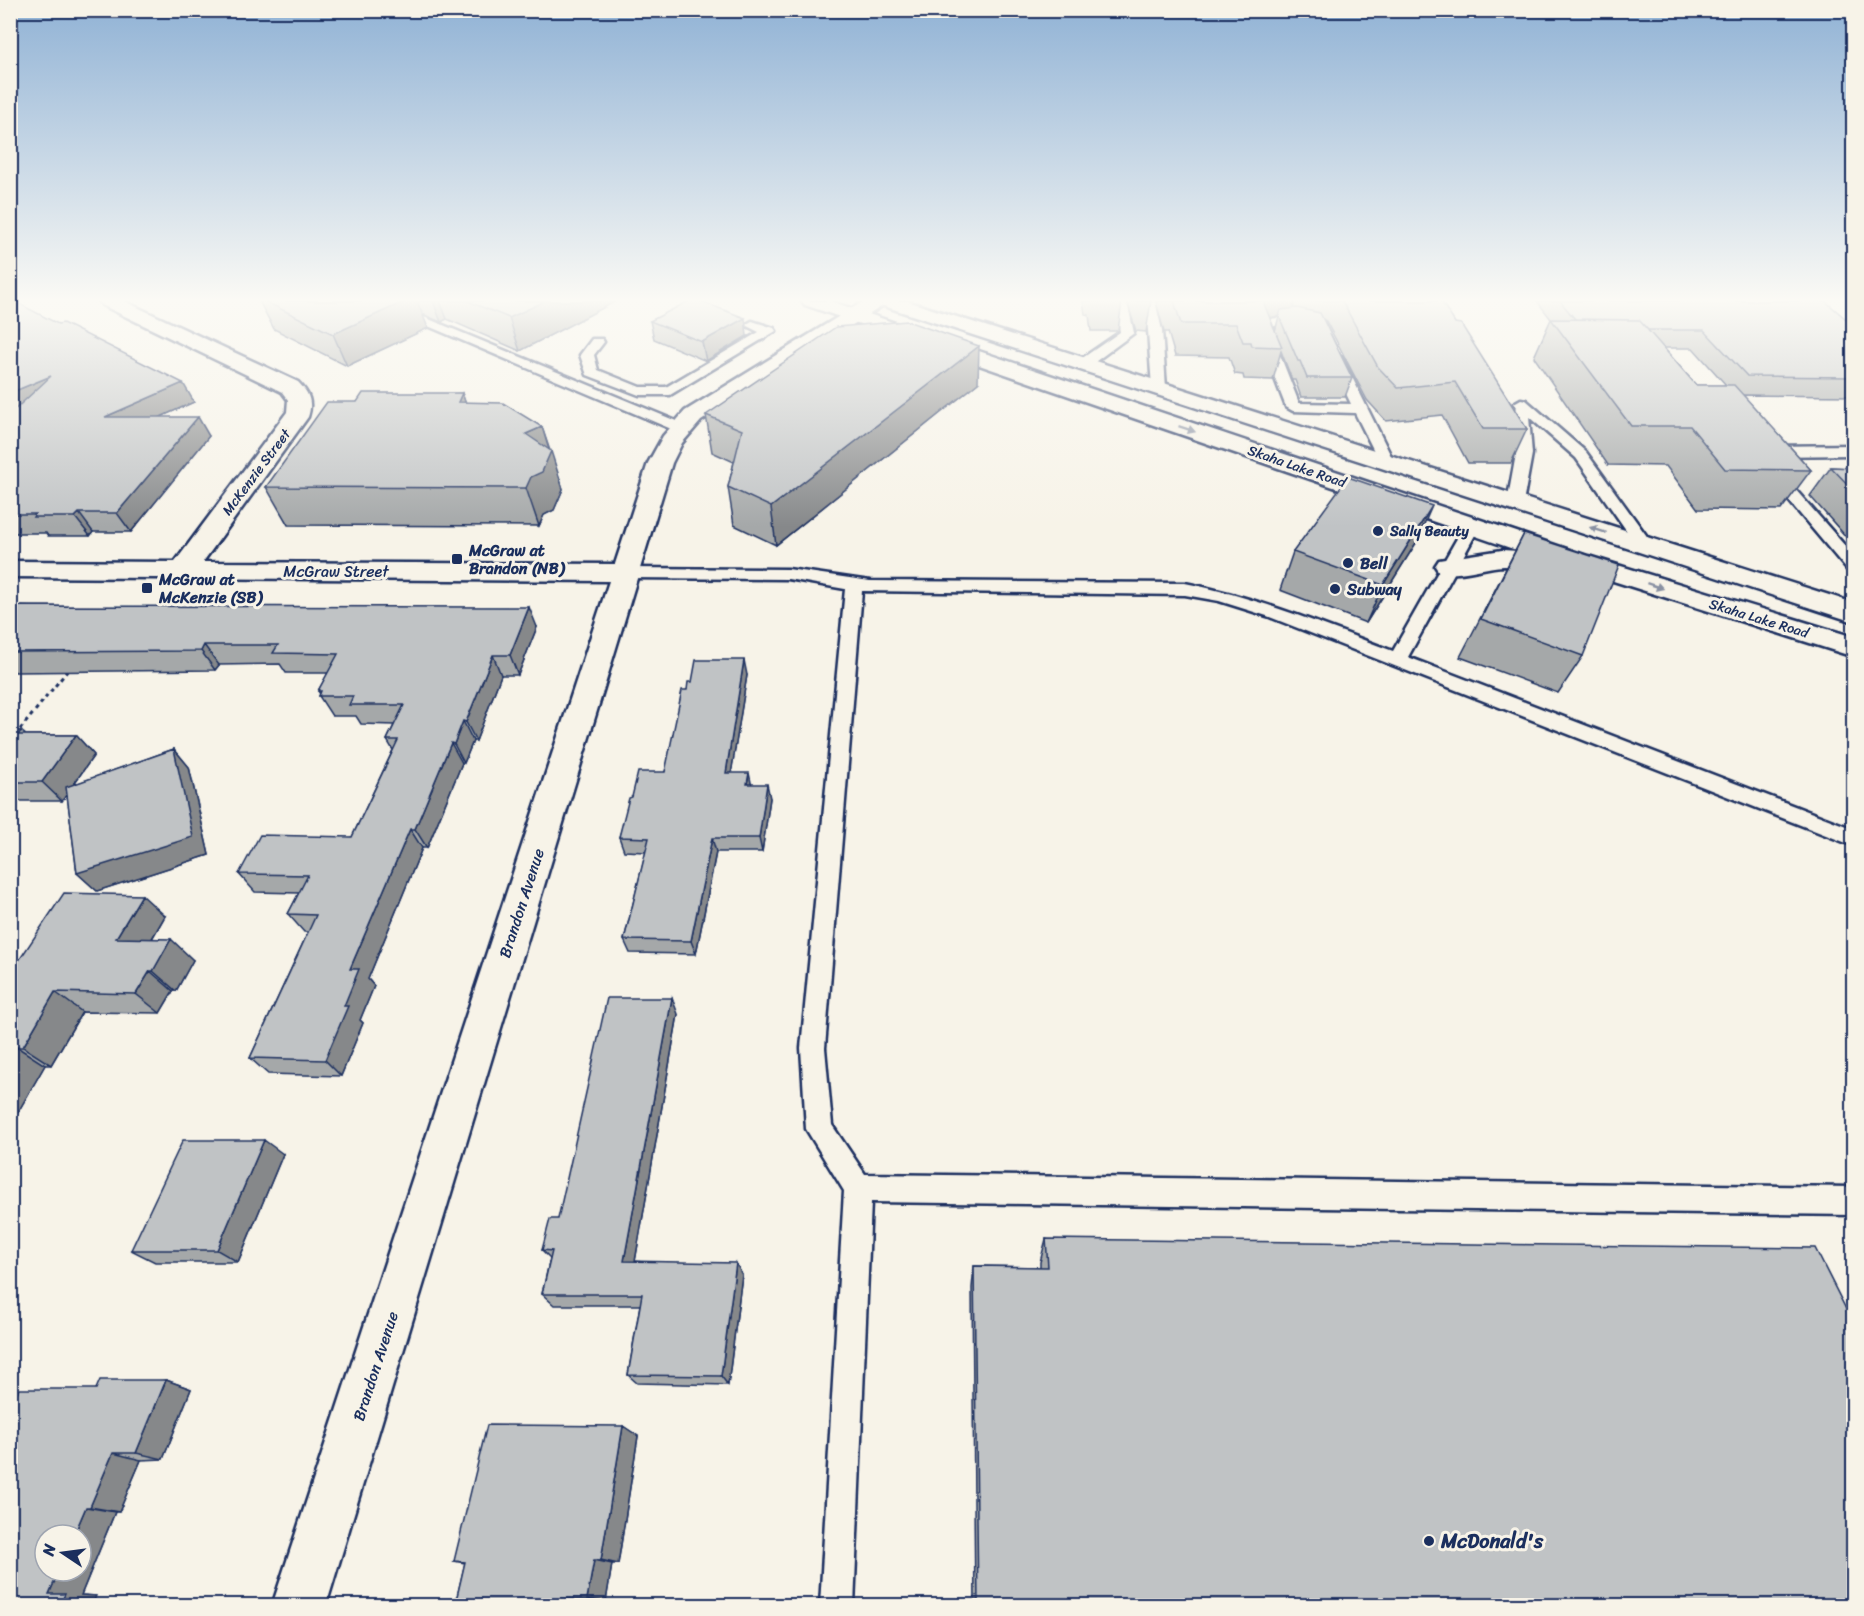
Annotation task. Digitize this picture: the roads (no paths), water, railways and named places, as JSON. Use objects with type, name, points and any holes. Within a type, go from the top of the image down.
[{"type":"main road","name":"McKenzie Street","points":[[182,571],[297,417],[302,404],[298,394],[290,387],[268,376]]},
{"type":"main road","name":"Brandon Avenue","points":[[299,1605],[660,463],[670,441],[681,428],[721,397],[754,376]]},
{"type":"main road","name":"Skaha Lake Road","points":[[1033,376],[1579,562],[1854,647]]},
{"type":"main road","name":"Skaha Lake Road","points":[[1122,376],[1854,613]]},
{"type":"main road","points":[[1167,391],[1226,424],[1408,486],[1451,506],[1472,526],[1490,518],[1515,520],[1666,570],[1854,618]]},
{"type":"main road","points":[[1448,566],[1502,558],[1579,562]]},
{"type":"main road","name":"McGraw Street","points":[[10,569],[626,573]]},
{"type":"lane","points":[[557,376],[681,428]]},
{"type":"lane","points":[[603,376],[642,393],[670,391],[694,376]]},
{"type":"lane","points":[[1164,376],[1167,391]]},
{"type":"lane","points":[[1281,376],[1293,407],[1361,409]]},
{"type":"lane","points":[[1345,376],[1386,462]]},
{"type":"lane","points":[[1515,503],[1524,454],[1521,403],[1581,455],[1646,546]]},
{"type":"lane","points":[[1854,450],[1755,451],[1854,567]]},
{"type":"lane","points":[[1397,660],[1472,526]]},
{"type":"lane","points":[[626,573],[788,574],[870,586],[1185,589],[1221,596],[1273,612],[1854,838]]},
{"type":"lane","points":[[837,1605],[858,1188],[819,1129],[813,1048],[854,584]]},
{"type":"lane","points":[[858,1188],[1854,1201]]},
{"type":"place","name":"Sally Beauty","points":[[1378,531]]},
{"type":"place","name":"McGraw at Brandon (NB)","points":[[457,559]]},
{"type":"place","name":"Bell","points":[[1348,563]]},
{"type":"place","name":"McGraw at McKenzie (SB)","points":[[147,588]]},
{"type":"place","name":"Subway","points":[[1335,589]]},
{"type":"place","name":"McDonald's","points":[[1429,1541]]}]
